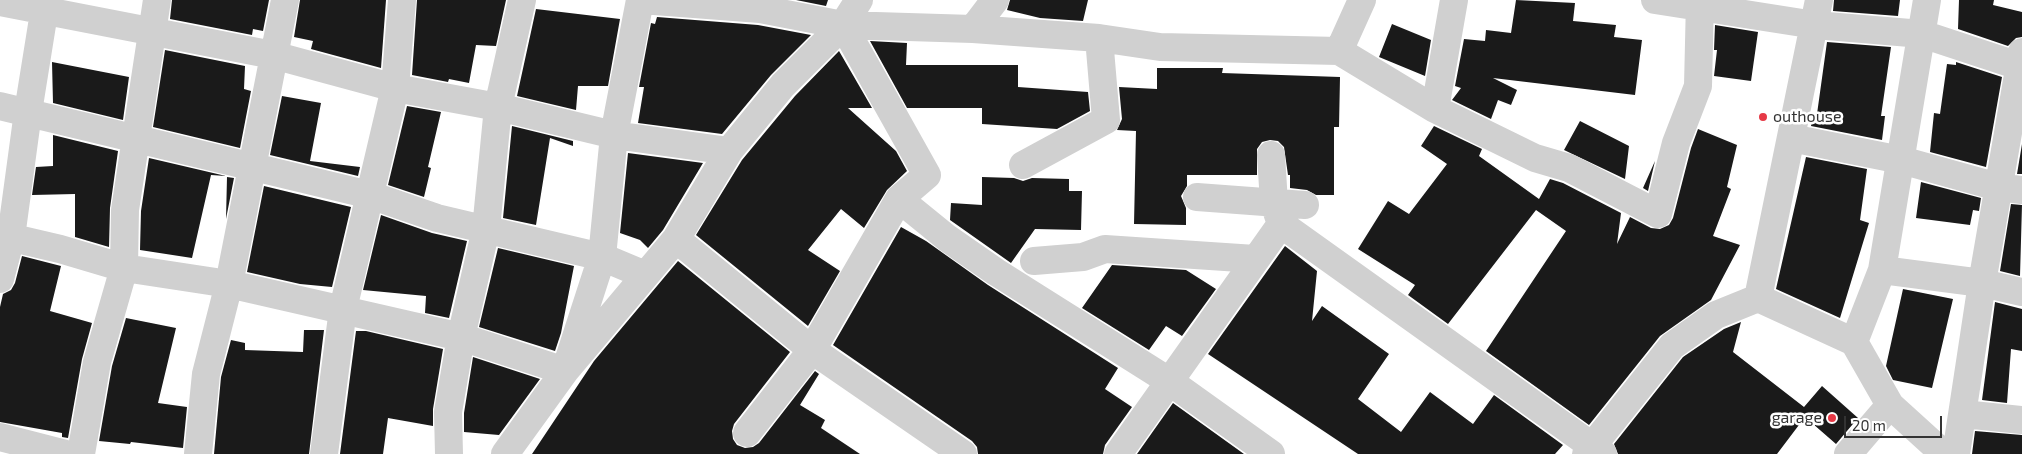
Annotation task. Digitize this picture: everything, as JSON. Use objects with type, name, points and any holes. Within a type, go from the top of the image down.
[{"type":"street","points":[[81,454],[97,362],[124,268],[125,210],[157,0]]},
{"type":"street","points":[[198,454],[206,374],[229,284],[285,0]]},
{"type":"street","points":[[324,454],[343,310],[395,88],[402,0]]},
{"type":"street","points":[[449,454],[448,412],[461,337],[486,229],[498,107],[522,0]]},
{"type":"street","points":[[565,371],[602,257],[614,135],[641,0],[761,5],[843,25],[973,29],[1099,38],[1160,47],[1339,51],[1435,109],[1535,158],[1569,168],[1658,214],[1676,143],[1698,86],[1701,47],[1700,4]]},
{"type":"street","points":[[506,454],[565,371],[676,238],[728,152],[783,85],[843,25],[859,0]]},
{"type":"street","points":[[973,29],[995,0]]},
{"type":"street","points":[[1339,51],[1362,0]]},
{"type":"street","points":[[1435,109],[1454,0]]},
{"type":"street","points":[[1655,0],[1817,13],[1922,34],[2021,62],[2010,189],[1982,283],[1956,454]]},
{"type":"street","points":[[1854,342],[1882,270],[1927,0]]},
{"type":"street","points":[[0,2],[45,6],[152,31],[273,55],[395,88],[498,107],[614,135],[728,152]]},
{"type":"street","points":[[0,279],[45,6]]},
{"type":"street","points":[[1758,298],[1817,13]]},
{"type":"street","points":[[748,432],[812,350],[899,199],[927,175],[843,25]]},
{"type":"street","points":[[1023,165],[1106,120],[1099,38]]},
{"type":"street","points":[[0,106],[370,195],[437,218],[602,257],[645,275]]},
{"type":"street","points":[[1791,138],[1900,160],[2010,189]]},
{"type":"street","points":[[1118,454],[1255,259],[1278,213],[1271,155]]},
{"type":"street","points":[[1197,197],[1278,213],[1594,451],[1672,346],[1716,315],[1758,298],[1854,342],[1890,405],[1944,454]]},
{"type":"street","points":[[899,199],[947,238],[996,272],[1169,382],[1271,454]]},
{"type":"street","points":[[1278,213],[1304,205]]},
{"type":"street","points":[[6,236],[124,268],[229,284],[461,337],[565,371]]},
{"type":"street","points":[[676,238],[812,350],[963,454]]},
{"type":"street","points":[[1034,261],[1083,257],[1105,249],[1255,259]]},
{"type":"street","points":[[1882,270],[1982,283],[2022,292]]},
{"type":"street","points":[[1848,454],[1890,405]]},
{"type":"street","points":[[1963,414],[2022,420]]},
{"type":"street","points":[[0,437],[66,454]]},
{"type":"building","points":[[172,0],[269,0],[263,31],[253,29],[252,35],[170,19]]},
{"type":"building","points":[[300,0],[386,0],[381,68],[311,49],[313,41],[294,37]]},
{"type":"building","points":[[417,0],[506,0],[496,46],[476,45],[469,83],[449,79],[448,82],[412,75]]},
{"type":"building","points":[[796,0],[828,0],[826,6]]},
{"type":"building","points":[[1010,0],[1088,0],[1083,21],[1040,18],[1007,10]]},
{"type":"building","points":[[1516,0],[1575,3],[1573,21],[1616,25],[1614,37],[1642,40],[1635,95],[1493,78],[1517,90],[1511,105],[1498,100],[1491,119],[1452,100],[1461,88],[1455,86],[1464,39],[1485,41],[1486,30],[1511,33]]},
{"type":"building","points":[[1834,0],[1900,0],[1898,16],[1833,11]]},
{"type":"building","points":[[1959,0],[1994,0],[1993,5],[2022,12],[2022,37],[2016,38],[2008,46],[1958,29]]},
{"type":"building","points":[[536,9],[620,19],[608,86],[578,86],[576,110],[517,96]]},
{"type":"building","points":[[657,17],[758,25],[811,35],[771,75],[722,134],[638,123],[644,87],[639,87],[651,23],[655,24]]},
{"type":"building","points":[[1392,24],[1431,40],[1425,76],[1379,57]]},
{"type":"building","points":[[1715,25],[1758,32],[1751,81],[1714,76],[1717,50],[1714,50]]},
{"type":"building","points":[[870,41],[907,43],[906,65],[1018,65],[1018,87],[1088,92],[1090,111],[1057,129],[982,124],[982,108],[907,108]]},
{"type":"building","points":[[1827,42],[1891,47],[1881,116],[1885,116],[1882,140],[1811,126],[1813,114],[1817,114]]},
{"type":"building","points":[[165,50],[245,66],[244,89],[251,91],[240,148],[153,127]]},
{"type":"building","points":[[839,51],[872,108],[848,108],[896,151],[907,171],[887,190],[864,228],[841,209],[808,250],[840,271],[808,326],[696,235],[742,160],[795,96]]},
{"type":"building","points":[[52,62],[129,77],[123,120],[53,103]]},
{"type":"building","points":[[1956,62],[2002,77],[1986,167],[1930,152],[1934,113],[1940,114],[1947,64],[1956,65]]},
{"type":"building","points":[[1157,68],[1223,68],[1222,73],[1340,77],[1339,127],[1334,127],[1334,195],[1316,195],[1307,190],[1290,188],[1290,175],[1288,175],[1284,147],[1278,141],[1270,140],[1262,142],[1257,149],[1257,175],[1187,175],[1187,186],[1181,196],[1186,208],[1186,225],[1134,224],[1136,131],[1117,130],[1122,119],[1119,87],[1157,89]]},
{"type":"building","points":[[282,96],[321,103],[310,161],[360,167],[358,176],[270,155]]},
{"type":"building","points":[[407,106],[441,112],[428,167],[431,168],[424,197],[388,185]]},
{"type":"building","points":[[1580,121],[1629,146],[1625,179],[1564,150]]},
{"type":"building","points":[[512,126],[573,141],[573,146],[550,138],[536,225],[503,218]]},
{"type":"building","points":[[1434,126],[1482,149],[1479,156],[1539,199],[1550,179],[1563,183],[1621,213],[1617,244],[1630,217],[1651,228],[1660,229],[1669,225],[1673,218],[1691,148],[1698,129],[1737,145],[1727,187],[1731,189],[1713,236],[1740,245],[1711,300],[1660,336],[1589,425],[1486,351],[1566,231],[1536,210],[1448,324],[1408,295],[1415,285],[1358,249],[1388,201],[1409,214],[1447,164],[1421,146]]},
{"type":"building","points":[[53,135],[118,151],[110,208],[109,247],[75,237],[75,194],[32,195],[36,167],[53,166]]},
{"type":"building","points":[[2022,144],[2022,174],[2017,174]]},
{"type":"building","points":[[628,153],[703,163],[663,230],[648,248],[640,240],[620,233]]},
{"type":"building","points":[[1806,157],[1867,169],[1860,220],[1869,223],[1840,318],[1776,289]]},
{"type":"building","points":[[149,158],[226,176],[211,175],[192,258],[140,250],[141,211]]},
{"type":"building","points":[[1655,161],[1648,191],[1643,188]]},
{"type":"building","points":[[227,177],[234,178],[226,219]]},
{"type":"building","points":[[982,177],[1014,178],[1023,181],[1032,178],[1069,179],[1069,191],[1082,191],[1081,230],[1035,229],[1011,263],[950,220],[951,203],[982,205]]},
{"type":"building","points":[[1921,182],[1981,198],[1979,211],[1973,210],[1970,225],[1916,218]]},
{"type":"building","points":[[264,186],[351,207],[332,287],[300,284],[247,272]]},
{"type":"building","points":[[2011,204],[2022,205],[2020,276],[2000,271]]},
{"type":"building","points":[[381,215],[432,233],[467,241],[449,318],[425,313],[426,296],[363,290]]},
{"type":"building","points":[[901,227],[926,241],[988,285],[1118,368],[1105,389],[1132,407],[1105,445],[1103,454],[978,454],[977,447],[972,441],[833,345]]},
{"type":"building","points":[[1285,246],[1317,271],[1312,321],[1322,306],[1389,354],[1358,399],[1401,432],[1430,392],[1473,424],[1494,395],[1563,445],[1555,454],[1358,454],[1208,354]]},
{"type":"building","points":[[498,248],[574,266],[561,333],[555,351],[479,327]]},
{"type":"building","points":[[22,256],[61,266],[50,311],[92,323],[82,359],[68,438],[62,437],[62,433],[0,422],[0,307],[3,294],[11,290],[15,283]]},
{"type":"building","points":[[678,261],[790,352],[734,424],[732,431],[733,439],[737,445],[745,448],[753,447],[759,443],[815,371],[819,374],[800,405],[825,420],[821,428],[860,454],[532,454],[594,361]]},
{"type":"building","points":[[1112,265],[1186,270],[1216,289],[1182,336],[1166,326],[1149,350],[1082,308]]},
{"type":"building","points":[[1903,289],[1953,299],[1932,388],[1893,380],[1886,366]]},
{"type":"building","points":[[1995,302],[2022,309],[2022,351],[2011,349],[2007,403],[1982,400]]},
{"type":"building","points":[[126,318],[176,328],[158,403],[187,407],[183,448],[131,442],[130,444],[99,441],[112,366]]},
{"type":"building","points":[[1741,322],[1733,352],[1804,407],[1822,386],[1858,418],[1836,444],[1805,417],[1777,454],[1618,454],[1614,444],[1683,357],[1724,329]]},
{"type":"building","points":[[304,330],[324,330],[309,454],[214,454],[221,377],[231,340],[245,343],[245,350],[303,352]]},
{"type":"building","points":[[356,331],[366,331],[443,349],[433,409],[433,426],[388,418],[383,454],[340,454]]},
{"type":"building","points":[[473,357],[540,379],[499,435],[464,432],[464,413]]},
{"type":"building","points":[[1173,403],[1244,454],[1137,454]]},
{"type":"building","points":[[1975,431],[2022,435],[2022,454],[1972,454]]},
{"type":"place","name":"outhouse","points":[[1763,117]]},
{"type":"place","name":"garage","points":[[1832,418]]}]
